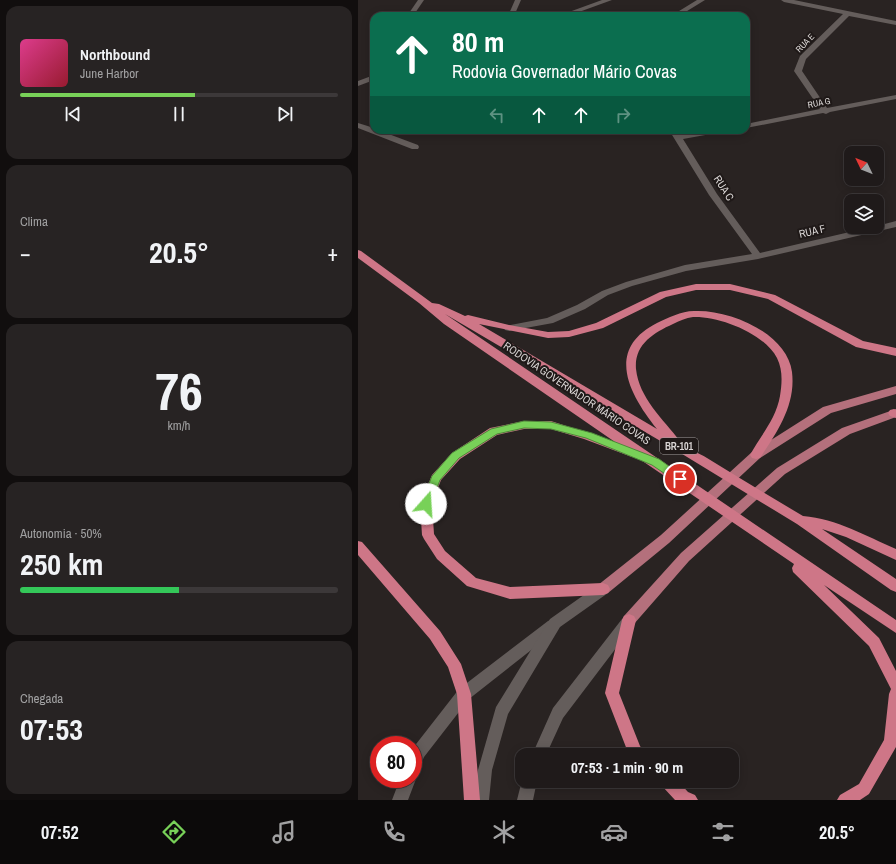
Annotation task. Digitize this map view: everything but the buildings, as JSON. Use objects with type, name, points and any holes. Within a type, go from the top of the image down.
[{"type":"highway","name":"RODOVIA GOVERNADOR MÁRIO COVAS","points":[[358,253],[423,301],[448,322],[656,462],[780,549],[896,627]]},
{"type":"highway","points":[[456,315],[509,328],[548,335],[569,334],[599,326],[663,294],[696,287],[730,287],[771,298],[860,344],[896,352]]},
{"type":"highway","name":"RODOVIA GOVERNADOR MÁRIO COVAS","points":[[423,301],[456,315],[678,446],[802,521],[896,586]]},
{"type":"highway","points":[[678,446],[644,402],[634,385],[630,369],[632,350],[641,337],[655,328],[676,318],[695,314],[719,317],[737,322],[770,342],[779,353],[786,368],[785,398],[778,422],[756,455]]},
{"type":"highway","points":[[603,589],[510,593],[472,582],[441,555],[428,535],[426,504],[436,478],[456,456],[494,431],[524,425],[551,425],[588,436],[656,462]]},
{"type":"highway","points":[[802,521],[816,521],[829,525],[896,555]]},
{"type":"highway","points":[[358,546],[435,635],[454,664],[464,694],[472,800]]},
{"type":"highway","points":[[780,549],[874,642],[896,685]]},
{"type":"highway","points":[[629,620],[612,693],[634,748]]},
{"type":"highway","points":[[845,800],[864,789],[891,742],[896,694]]},
{"type":"highway","points":[[674,788],[683,797],[690,800]]},
{"type":"main road","points":[[603,589],[665,539],[756,455],[827,410],[896,390]]},
{"type":"main road","points":[[629,620],[685,557],[781,471],[846,431],[895,413]]},
{"type":"street","points":[[413,12],[421,0]]},
{"type":"street","points":[[513,12],[518,0]]},
{"type":"street","points":[[573,12],[609,0]]},
{"type":"street","points":[[681,12],[702,0]]},
{"type":"street","points":[[784,0],[896,23]]},
{"type":"street","name":"RUA E","points":[[826,112],[798,71],[799,65],[803,58],[848,13]]},
{"type":"street","points":[[362,82],[370,72]]},
{"type":"street","name":"RUA G","points":[[750,125],[826,112],[896,97]]},
{"type":"street","points":[[358,125],[370,130]]},
{"type":"street","points":[[381,134],[415,147]]},
{"type":"street","name":"RUA C","points":[[676,134],[713,195],[758,256]]},
{"type":"street","points":[[679,137],[697,134]]},
{"type":"street","name":"RUA F","points":[[509,328],[540,324],[560,318],[605,293],[629,284],[685,268],[758,256],[896,224]]},
{"type":"street","points":[[422,748],[464,694],[555,623],[603,589]]},
{"type":"street","points":[[542,748],[558,713],[629,620]]},
{"type":"street","points":[[481,800],[485,770],[502,712],[555,623]]},
{"type":"street","points":[[400,800],[405,788]]},
{"type":"street","points":[[525,800],[528,788]]},
{"type":"route","points":[[426,504],[436,478],[456,456],[494,431],[524,425],[551,425],[588,436],[656,462],[680,479]]}]
